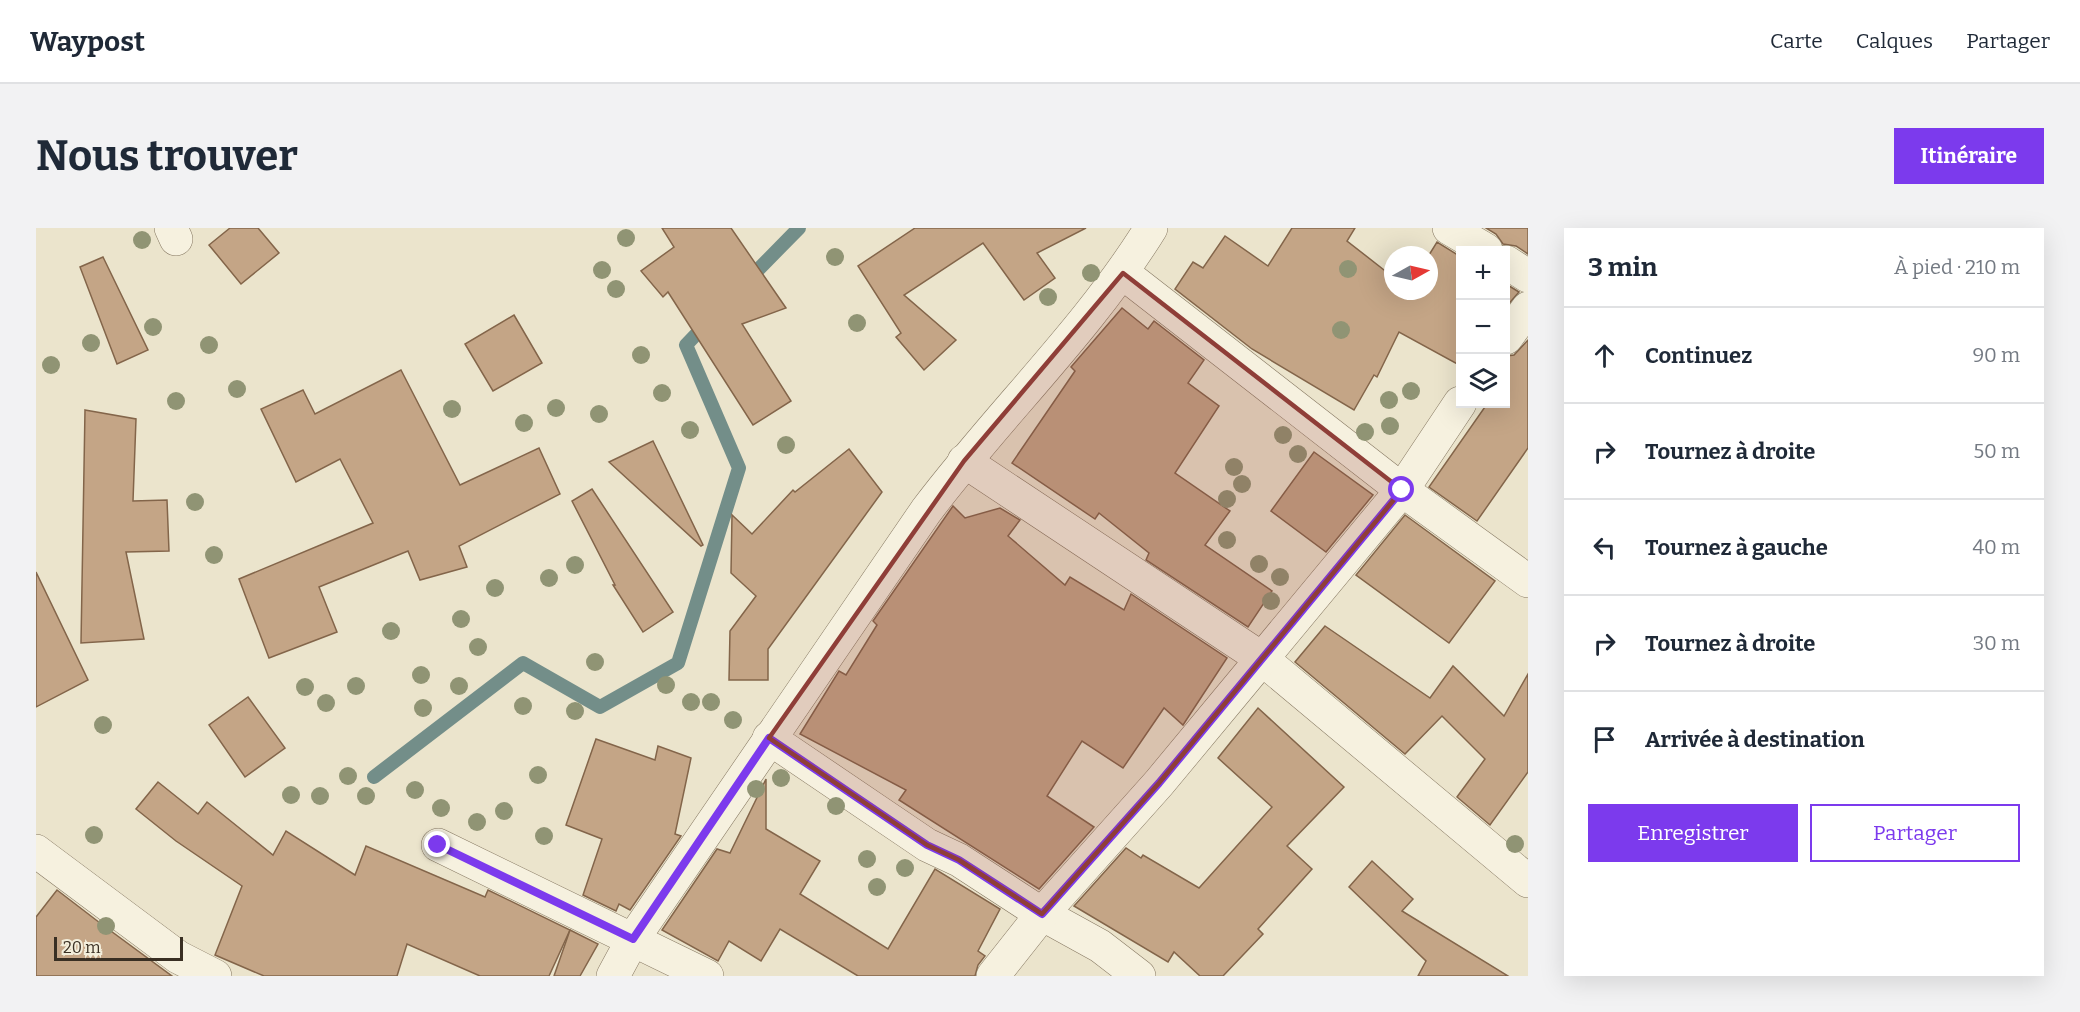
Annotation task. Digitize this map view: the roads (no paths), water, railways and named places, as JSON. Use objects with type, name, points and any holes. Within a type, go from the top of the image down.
[{"type":"street","points":[[613,976],[633,939],[769,738],[964,461],[1123,273],[1150,228]]},
{"type":"street","points":[[1449,228],[1479,246]]},
{"type":"street","points":[[1510,265],[1528,276]]},
{"type":"street","points":[[1123,273],[1402,490],[1528,581]]},
{"type":"street","points":[[1510,333],[1528,308]]},
{"type":"street","points":[[993,976],[1042,914],[1159,783],[1402,490],[1458,408]]},
{"type":"street","points":[[964,461],[1261,658],[1528,881]]},
{"type":"street","points":[[769,738],[927,845],[959,860],[1042,914],[1100,946],[1139,976]]},
{"type":"street","points":[[438,845],[706,976]]},
{"type":"street","points":[[36,851],[170,967],[215,976]]},
{"type":"waterway","points":[[746,282],[799,228]]},
{"type":"waterway","points":[[374,777],[523,663],[600,707],[678,663],[739,468],[686,345],[708,322]]}]
